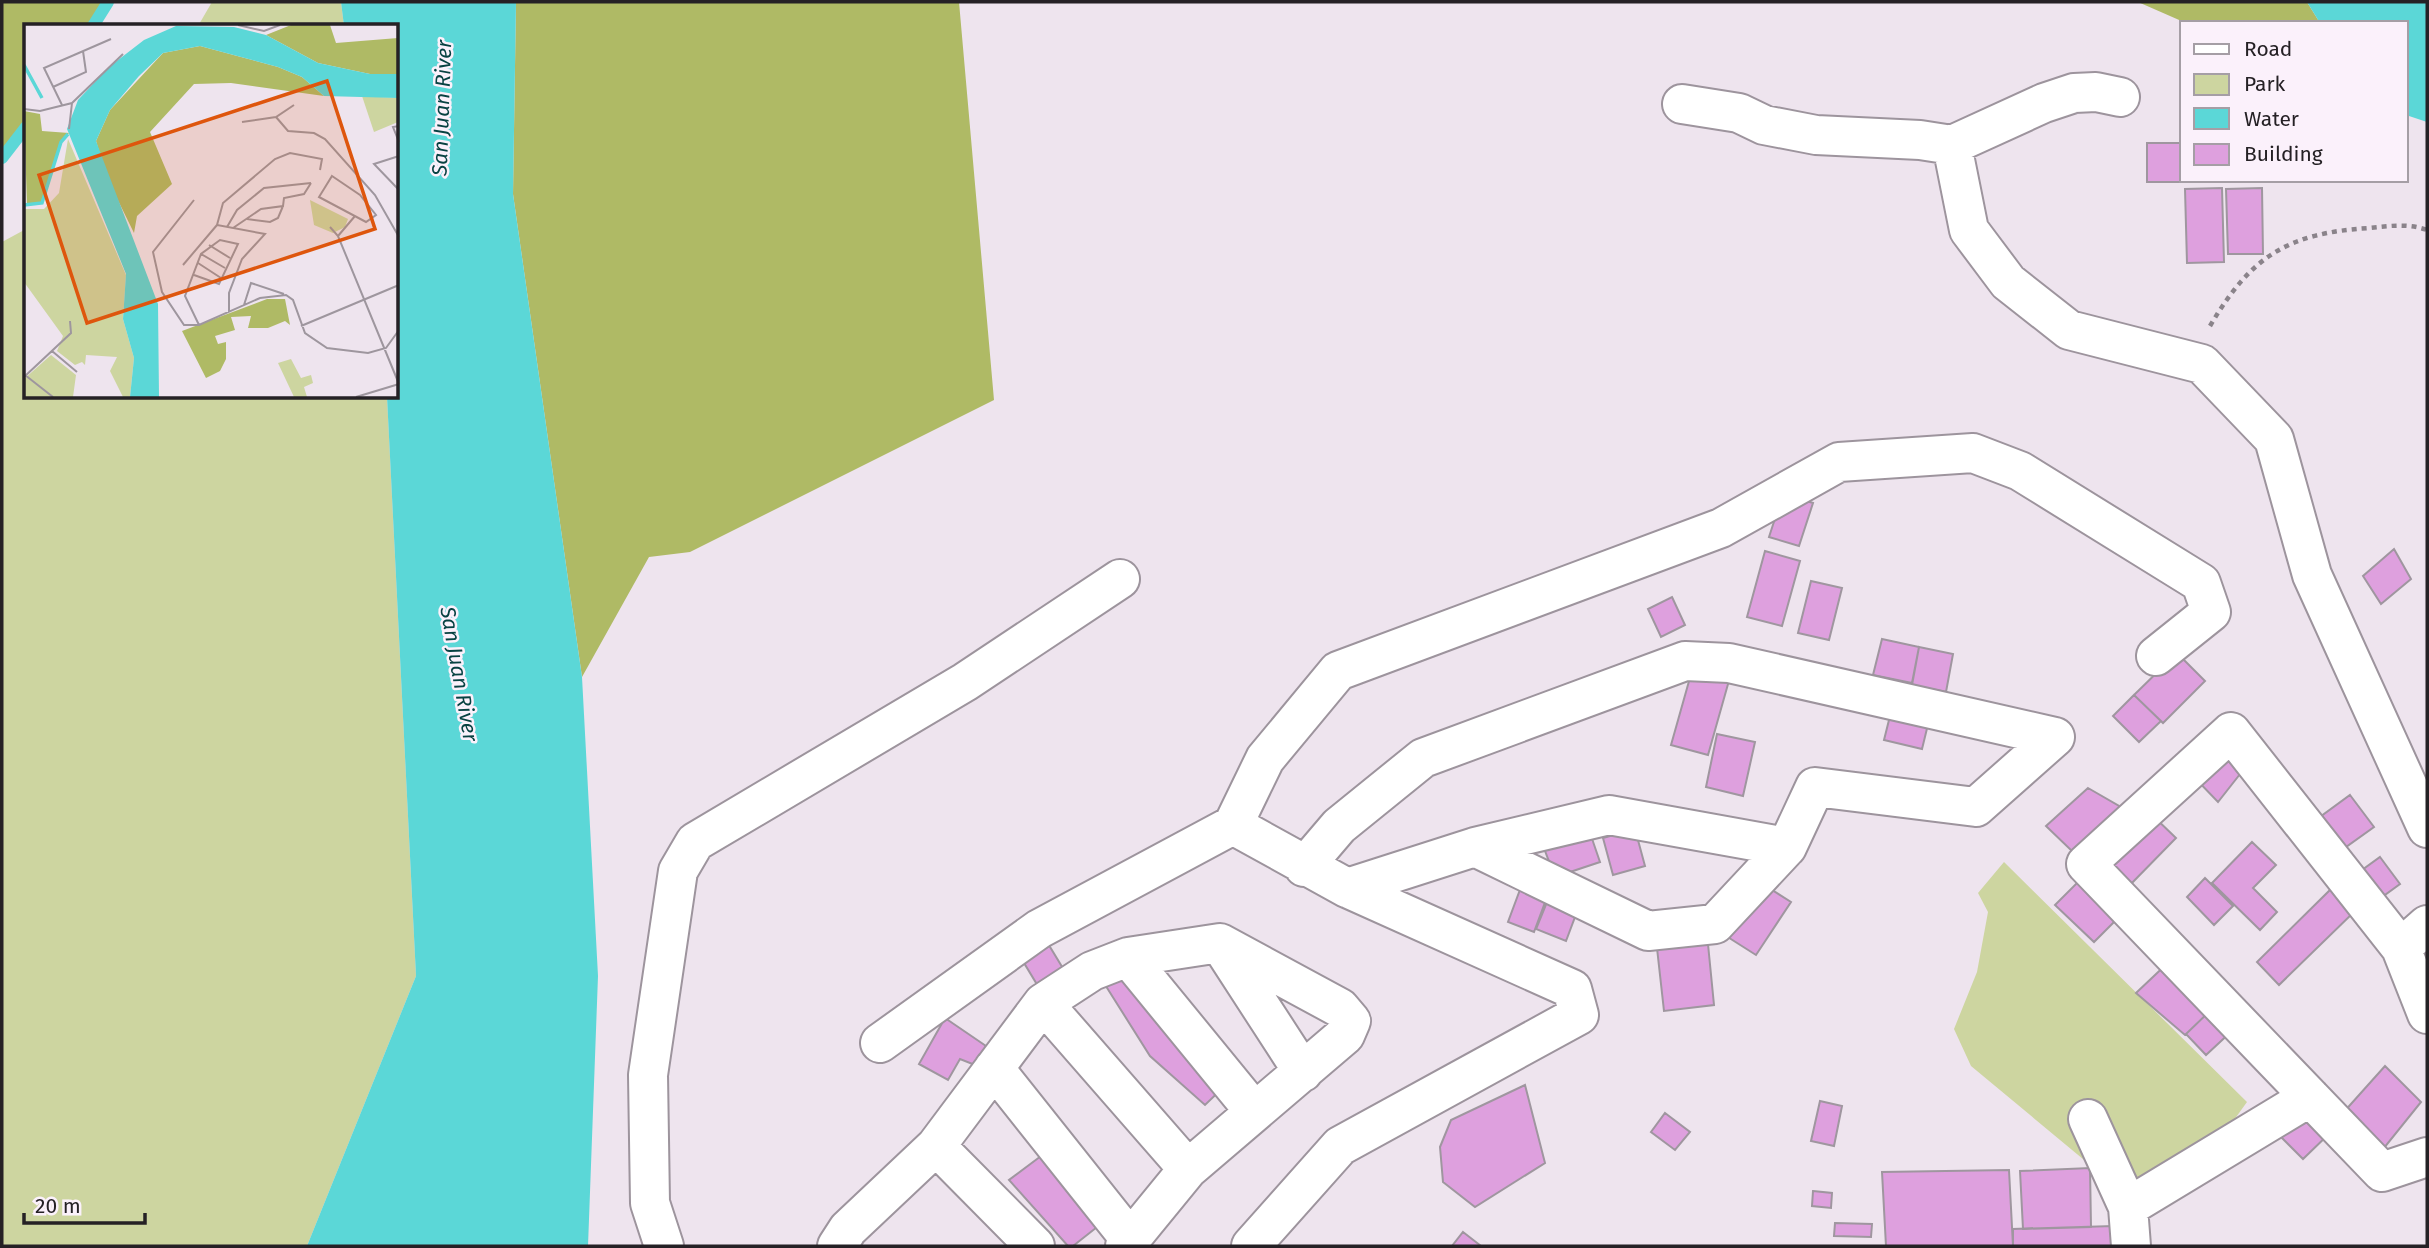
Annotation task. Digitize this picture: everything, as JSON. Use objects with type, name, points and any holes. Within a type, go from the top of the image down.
[{"type":"street","points":[[1682,104],[1739,113],[1764,125],[1816,135],[1920,140],[1952,145],[2044,103],[2074,93],[2096,92],[2120,97]]},
{"type":"street","points":[[1952,145],[1969,230],[2008,282],[2069,330],[2202,363],[2274,439],[2312,575],[2427,828]]},
{"type":"street","points":[[880,1043],[1039,929],[1233,825],[1265,760],[1338,671],[1721,528],[1839,462],[1973,453],[2020,471],[2201,583],[2211,612],[2156,656]]},
{"type":"street","points":[[664,1246],[650,1203],[648,1075],[678,871],[695,842],[965,682],[1120,579]]},
{"type":"street","points":[[1304,867],[1339,826],[1423,758],[1685,661],[1728,663],[2055,737],[1976,807],[1815,787],[1787,847],[1715,924],[1648,931],[1475,847]]},
{"type":"street","points":[[2427,1014],[2414,936],[2231,732],[2085,864],[2382,1172],[2427,1157]]},
{"type":"street","points":[[1346,888],[1475,847],[1609,815],[1787,847]]},
{"type":"street","points":[[1233,825],[1304,867],[1346,888],[1572,989],[1579,1016],[1340,1146],[1251,1246]]},
{"type":"street","points":[[1220,943],[1303,1072]]},
{"type":"street","points":[[837,1246],[848,1229],[936,1146],[993,1068],[1043,1003],[1092,971],[1128,957],[1220,943],[1340,1008],[1351,1021],[1345,1035],[1188,1169],[1128,1243],[993,1068]]},
{"type":"street","points":[[1128,957],[1254,1111]]},
{"type":"street","points":[[1043,1003],[1188,1169]]},
{"type":"street","points":[[2127,1207],[2310,1097]]},
{"type":"street","points":[[2088,1119],[2127,1207],[2131,1246]]},
{"type":"street","points":[[936,1146],[1035,1246]]},
{"type":"path","points":[[2202,363],[2202,341],[2231,290],[2278,248],[2328,230],[2413,225],[2427,230]]},
{"type":"green space","points":[[2,2],[108,2],[94,24],[24,24],[24,130],[2,158]]},
{"type":"green space","points":[[212,2],[341,2],[344,24],[199,24]]},
{"type":"green space","points":[[516,2],[959,2],[994,400],[690,552],[649,557],[582,677],[513,194]]},
{"type":"green space","points":[[2138,2],[2307,2],[2319,21],[2181,21]]},
{"type":"green space","points":[[24,230],[24,399],[387,399],[416,976],[307,1246],[2,1246],[2,242]]},
{"type":"green space","points":[[2004,862],[2247,1102],[2205,1160],[2155,1201],[2101,1174],[1971,1066],[1954,1029],[1977,972],[1988,912],[1978,893]]},
{"type":"water","name":"San Juan River","points":[[341,2],[516,2],[513,194],[582,677],[598,976],[588,1246],[307,1246],[416,976],[387,399],[399,399],[399,24],[344,24]]},
{"type":"water","points":[[2307,2],[2427,2],[2427,122],[2408,116],[2408,21],[2319,21]]},
{"type":"building","points":[[2147,143],[2180,143],[2180,182],[2147,182]]},
{"type":"building","points":[[2222,188],[2224,262],[2187,263],[2185,189]]},
{"type":"building","points":[[2262,188],[2263,254],[2228,254],[2226,189]]},
{"type":"building","points":[[1783,494],[1813,503],[1799,546],[1769,537]]},
{"type":"building","points":[[2394,549],[2411,579],[2381,604],[2363,576]]},
{"type":"building","points":[[1765,551],[1800,561],[1782,626],[1747,617]]},
{"type":"building","points":[[1811,581],[1842,588],[1829,640],[1798,633]]},
{"type":"building","points":[[1672,597],[1685,625],[1661,637],[1648,609]]},
{"type":"building","points":[[1882,639],[1919,647],[1912,683],[1873,675]]},
{"type":"building","points":[[1919,647],[1953,654],[1946,692],[1912,685]]},
{"type":"building","points":[[2177,653],[2205,681],[2163,723],[2134,695]]},
{"type":"building","points":[[1693,667],[1730,677],[1708,755],[1671,745]]},
{"type":"building","points":[[2134,695],[2161,721],[2139,742],[2113,716]]},
{"type":"building","points":[[1893,704],[1931,712],[1922,749],[1884,740]]},
{"type":"building","points":[[1717,734],[1755,742],[1743,796],[1706,787]]},
{"type":"building","points":[[2218,747],[2244,769],[2218,802],[2192,775]]},
{"type":"building","points":[[2088,788],[2126,810],[2075,854],[2046,826]]},
{"type":"building","points":[[2350,795],[2374,827],[2332,857],[2309,825]]},
{"type":"building","points":[[2149,812],[2176,838],[2127,888],[2100,862]]},
{"type":"building","points":[[1588,827],[1600,862],[1555,877],[1542,843]]},
{"type":"building","points":[[1635,829],[1645,866],[1613,875],[1603,838]]},
{"type":"building","points":[[2252,842],[2276,865],[2253,888],[2277,912],[2260,930],[2212,883]]},
{"type":"building","points":[[2380,857],[2400,884],[2371,905],[2351,878]]},
{"type":"building","points":[[2085,875],[2126,910],[2094,942],[2055,905]]},
{"type":"building","points":[[2205,878],[2233,906],[2214,925],[2187,897]]},
{"type":"building","points":[[1758,881],[1791,902],[1756,955],[1723,934]]},
{"type":"building","points":[[1521,887],[1547,897],[1534,932],[1508,922]]},
{"type":"building","points":[[2332,888],[2355,911],[2279,985],[2257,962]]},
{"type":"building","points":[[1549,897],[1578,909],[1566,941],[1536,929]]},
{"type":"building","points":[[1707,934],[1714,1005],[1664,1011],[1656,939]]},
{"type":"building","points":[[1044,937],[1067,975],[1041,991],[1018,953]]},
{"type":"building","points":[[2173,958],[2213,1008],[2185,1035],[2136,993]]},
{"type":"building","points":[[1127,965],[1229,1082],[1205,1105],[1150,1056],[1097,972]]},
{"type":"building","points":[[2213,1008],[2234,1029],[2206,1055],[2186,1034]]},
{"type":"building","points":[[945,1018],[986,1046],[975,1065],[960,1059],[948,1080],[919,1064]]},
{"type":"building","points":[[2385,1066],[2421,1102],[2380,1153],[2342,1114]]},
{"type":"building","points":[[1525,1085],[1545,1163],[1475,1207],[1443,1182],[1440,1147],[1451,1120]]},
{"type":"building","points":[[1820,1101],[1842,1106],[1834,1146],[1811,1141]]},
{"type":"building","points":[[2310,1107],[2333,1130],[2303,1159],[2280,1136]]},
{"type":"building","points":[[1665,1113],[1690,1132],[1675,1150],[1651,1132]]},
{"type":"building","points":[[1045,1153],[1106,1220],[1073,1246],[1068,1246],[1009,1180]]},
{"type":"building","points":[[2090,1168],[2091,1227],[2023,1229],[2020,1171]]},
{"type":"building","points":[[2009,1170],[2013,1246],[1886,1246],[1882,1172]]},
{"type":"building","points":[[1813,1191],[1832,1193],[1831,1208],[1812,1206]]},
{"type":"building","points":[[1835,1223],[1872,1224],[1871,1237],[1834,1236]]},
{"type":"building","points":[[2113,1226],[2113,1246],[2013,1246],[2013,1229]]},
{"type":"building","points":[[1463,1232],[1481,1246],[1452,1246]]},
{"type":"waterway","points":[[94,24],[108,2]]},
{"type":"waterway","points":[[2,158],[24,130]]}]
